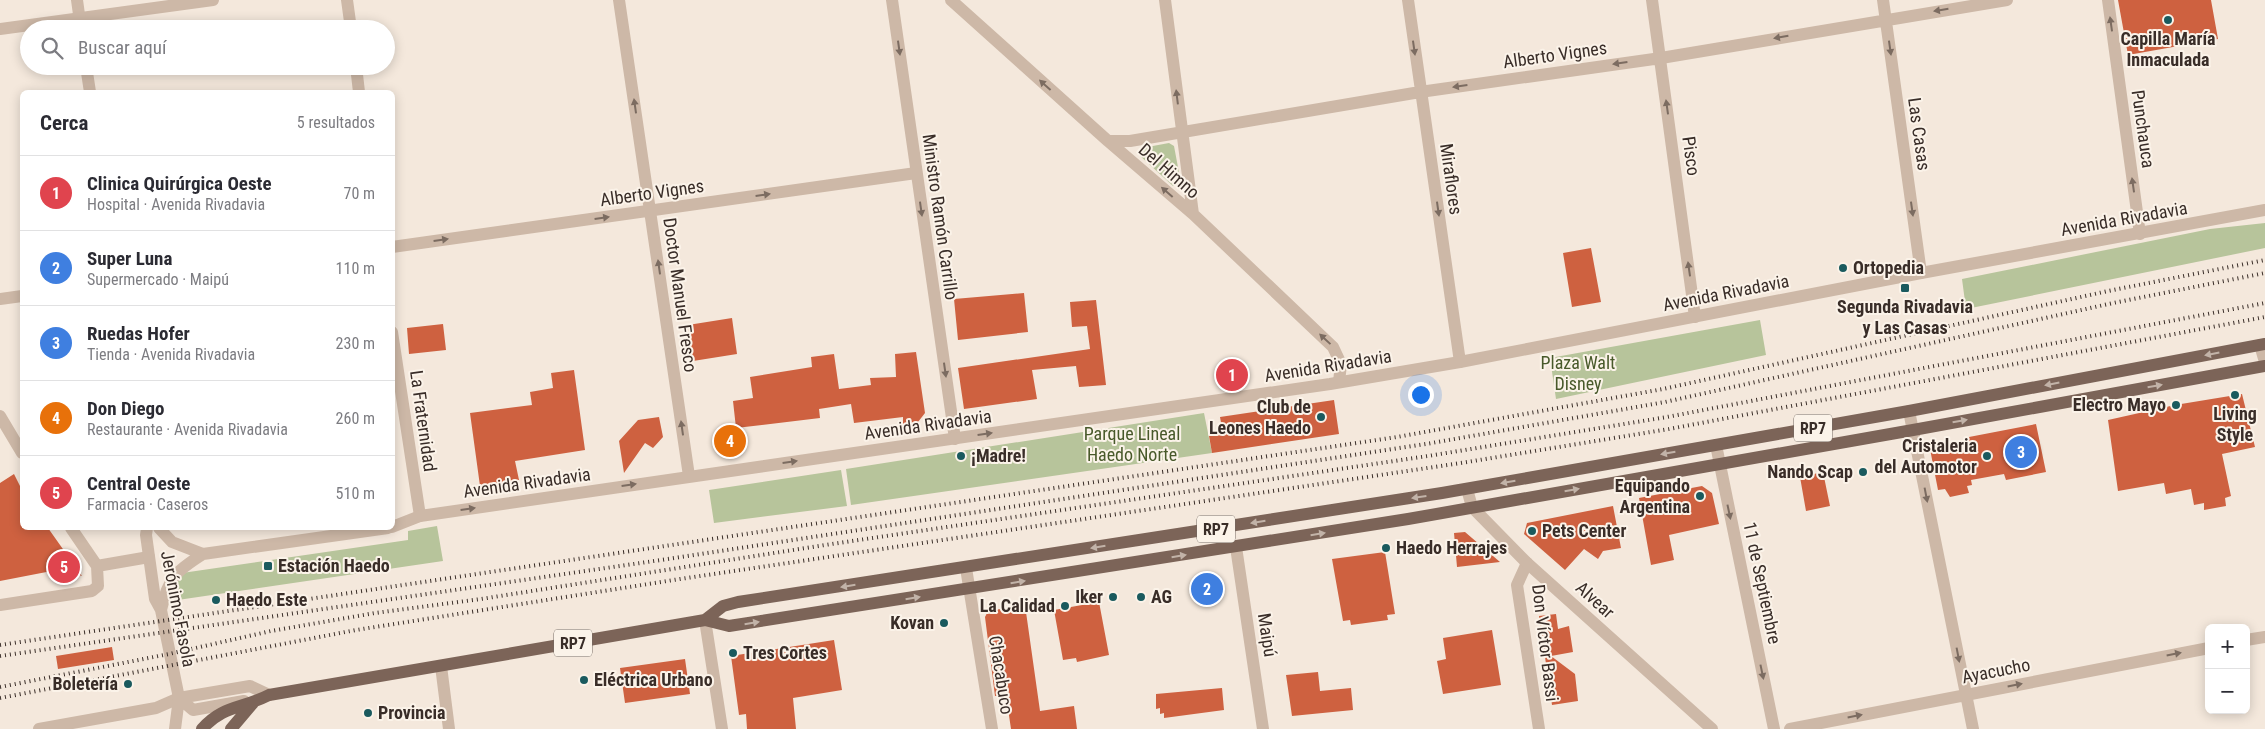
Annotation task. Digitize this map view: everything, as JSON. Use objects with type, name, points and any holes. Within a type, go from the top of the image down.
[{"type":"main road","name":"RP7","points":[[705,620],[723,606],[738,602],[1467,489],[1909,411],[2262,345]]},
{"type":"main road","name":"RP7","points":[[202,729],[213,717],[223,711],[253,703],[269,695],[705,620],[729,626],[1236,547],[1719,465],[2265,364]]},
{"type":"main road","name":"RP7","points":[[231,729],[253,703]]},
{"type":"street","points":[[77,0],[80,20]]},
{"type":"street","points":[[102,20],[213,0]]},
{"type":"street","points":[[347,0],[350,20]]},
{"type":"street","name":"Doctor Manuel Fresco","points":[[619,0],[689,476]]},
{"type":"street","name":"Ministro Ramón Carrillo","points":[[892,0],[955,439]]},
{"type":"street","name":"Del Himno","points":[[951,0],[1108,141],[1193,214],[1333,347],[1341,364],[1340,382]]},
{"type":"street","points":[[1165,0],[1193,214]]},
{"type":"street","name":"Miraflores","points":[[1408,0],[1460,362]]},
{"type":"street","name":"Pisco","points":[[1652,0],[1695,317]]},
{"type":"street","name":"Las Casas","points":[[1884,0],[1921,273]]},
{"type":"street","name":"Alberto Vignes","points":[[1108,141],[1130,141],[1420,92],[1660,58],[2006,0]]},
{"type":"street","name":"Punchauca","points":[[2108,0],[2140,234]]},
{"type":"street","points":[[0,29],[20,28]]},
{"type":"street","points":[[87,75],[90,90]]},
{"type":"street","points":[[357,75],[359,90]]},
{"type":"street","name":"Alberto Vignes","points":[[395,247],[651,212],[916,172]]},
{"type":"street","name":"Avenida Rivadavia","points":[[395,526],[420,516],[1340,382],[1460,362],[1921,273],[2265,210]]},
{"type":"street","points":[[0,299],[20,296]]},
{"type":"street","points":[[2262,345],[2265,364]]},
{"type":"street","name":"La Fraternidad","points":[[395,352],[420,516]]},
{"type":"street","points":[[1909,411],[1973,729]]},
{"type":"street","points":[[0,416],[20,450]]},
{"type":"street","name":"11 de Septiembre","points":[[1716,445],[1774,729]]},
{"type":"street","name":"Alvear","points":[[1467,489],[1472,507],[1527,563],[1712,729]]},
{"type":"street","points":[[0,605],[92,591],[98,586],[97,566],[72,530]]},
{"type":"street","name":"Jerónimo Fasola","points":[[147,530],[155,599],[161,610],[179,698],[175,729]]},
{"type":"street","points":[[161,530],[172,542],[203,554]]},
{"type":"street","points":[[161,610],[166,588],[172,577],[180,569],[203,554],[374,530]]},
{"type":"street","name":"Maipú","points":[[1236,547],[1263,729]]},
{"type":"street","points":[[97,566],[149,557]]},
{"type":"street","name":"Don Víctor Bassi","points":[[1527,563],[1517,585],[1539,729]]},
{"type":"street","name":"Chacabuco","points":[[966,568],[992,729]]},
{"type":"street","points":[[705,620],[722,729]]},
{"type":"street","points":[[2250,639],[2265,637]]},
{"type":"street","name":"Ayacucho","points":[[1790,729],[2205,649]]},
{"type":"street","points":[[441,666],[449,729]]},
{"type":"street","points":[[39,729],[156,708],[179,698],[250,686],[269,695]]},
{"type":"street","points":[[179,698],[193,710],[242,701],[253,703]]},
{"type":"green space","points":[[1169,143],[1174,146],[1180,178],[1177,186],[1173,186],[1138,154],[1142,148]]},
{"type":"green space","points":[[2265,223],[2265,248],[1966,309],[1962,279],[2210,229]]},
{"type":"green space","name":"Plaza Walt Disney","points":[[1760,320],[1766,355],[1556,399],[1550,358]]},
{"type":"green space","name":"Parque Lineal Haedo Norte","points":[[1204,413],[1212,453],[851,505],[846,469]]},
{"type":"green space","points":[[841,470],[847,506],[714,523],[709,490]]},
{"type":"green space","points":[[437,526],[443,561],[171,601],[171,588],[182,573],[408,540],[408,531]]},
{"type":"building","name":"Capilla María Inmaculada","points":[[2118,0],[2211,0],[2218,39],[2128,55]]},
{"type":"building","points":[[1591,248],[1601,302],[1572,307],[1563,253]]},
{"type":"building","points":[[1024,293],[1028,332],[958,340],[954,299]]},
{"type":"building","points":[[1096,300],[1106,385],[1079,387],[1076,366],[1032,370],[1037,399],[964,409],[958,368],[1090,349],[1087,326],[1072,327],[1070,302]]},
{"type":"building","points":[[732,318],[737,354],[693,361],[688,325]]},
{"type":"building","points":[[443,324],[446,350],[409,354],[407,328]]},
{"type":"building","points":[[916,352],[925,413],[918,422],[903,425],[903,417],[854,423],[851,404],[819,409],[820,418],[736,428],[733,401],[753,398],[750,377],[812,367],[811,357],[834,354],[839,389],[871,385],[870,378],[896,377],[895,354]]},
{"type":"building","points":[[574,370],[585,450],[515,461],[519,480],[480,486],[470,413],[532,405],[530,392],[553,388],[551,373]]},
{"type":"building","points":[[2242,394],[2255,447],[2222,454],[2231,496],[2225,498],[2226,506],[2204,510],[2204,503],[2194,505],[2191,489],[2166,494],[2164,483],[2118,491],[2108,420],[2175,405]]},
{"type":"building","points":[[1334,400],[1339,434],[1212,453],[1209,436],[1223,434],[1220,417]]},
{"type":"building","points":[[659,417],[663,437],[653,448],[645,443],[624,473],[619,441],[638,420]]},
{"type":"building","points":[[2036,424],[2046,472],[2006,480],[2004,474],[1971,480],[1972,485],[1967,486],[1969,493],[1950,497],[1945,489],[1938,490],[1930,449],[1969,441],[1969,437]]},
{"type":"building","points":[[1823,472],[1830,506],[1806,511],[1800,477]]},
{"type":"building","points":[[14,474],[20,486],[20,530],[49,530],[82,576],[62,569],[0,581],[0,483]]},
{"type":"building","points":[[1702,486],[1712,493],[1719,524],[1669,535],[1674,560],[1651,565],[1639,498]]},
{"type":"building","points":[[1613,506],[1621,548],[1603,551],[1598,559],[1584,549],[1565,570],[1524,534],[1527,523]]},
{"type":"building","points":[[1465,532],[1500,562],[1457,567],[1454,533]]},
{"type":"building","points":[[1385,552],[1395,614],[1387,615],[1388,620],[1351,625],[1350,620],[1343,621],[1332,559]]},
{"type":"building","points":[[1099,602],[1109,655],[1077,662],[1076,658],[1063,660],[1054,610]]},
{"type":"building","points":[[1025,605],[1040,711],[1074,706],[1077,729],[1011,729],[1006,695],[995,696],[985,617],[988,611]]},
{"type":"building","points":[[1556,614],[1558,629],[1569,626],[1573,652],[1551,656],[1575,674],[1578,701],[1552,705],[1539,616]]},
{"type":"building","points":[[1492,630],[1501,685],[1443,694],[1437,661],[1446,659],[1443,638]]},
{"type":"building","points":[[834,640],[842,690],[793,698],[796,729],[747,729],[746,714],[739,715],[731,656]]},
{"type":"building","points":[[112,647],[114,660],[58,669],[56,656]]},
{"type":"building","points":[[685,659],[690,694],[625,703],[620,668]]},
{"type":"building","points":[[1318,672],[1320,691],[1351,688],[1353,710],[1292,716],[1286,675]]},
{"type":"building","points":[[1222,688],[1224,710],[1164,718],[1164,713],[1160,714],[1160,708],[1156,709],[1156,694]]},
{"type":"railway","points":[[0,645],[1397,437],[1663,389],[2108,291],[2265,260]]},
{"type":"railway","points":[[0,656],[661,560],[1426,444],[1665,402],[2113,303],[2265,273]]},
{"type":"railway","points":[[0,687],[169,654],[271,631],[375,613],[481,599],[825,545],[1428,456],[1667,417],[2265,303]]},
{"type":"railway","points":[[0,698],[356,630],[680,579],[1461,463],[1669,429],[2265,317]]},
{"type":"place","name":"Capilla María Inmaculada","points":[[2168,20]]},
{"type":"place","name":"Ortopedia","points":[[1843,268]]},
{"type":"place","name":"Segunda Rivadavia y Las Casas","points":[[1905,288]]},
{"type":"place","name":"Clinica Quirúrgica Oeste","points":[[1232,375]]},
{"type":"place","name":"Living Style","points":[[2235,395]]},
{"type":"place","name":"Electro Mayo","points":[[2176,405]]},
{"type":"place","name":"Club de Leones Haedo","points":[[1321,417]]},
{"type":"place","name":"Don Diego","points":[[730,441]]},
{"type":"place","name":"Ruedas Hofer","points":[[2021,452]]},
{"type":"place","name":"¡Madre!","points":[[961,456]]},
{"type":"place","name":"Cristaleria del Automotor","points":[[1987,456]]},
{"type":"place","name":"Nando Scap","points":[[1863,472]]},
{"type":"place","name":"Equipando Argentina","points":[[1700,496]]},
{"type":"place","name":"Pets Center","points":[[1532,531]]},
{"type":"place","name":"Haedo Herrajes","points":[[1386,548]]},
{"type":"place","name":"Estación Haedo","points":[[268,566]]},
{"type":"place","name":"Central Oeste","points":[[64,567]]},
{"type":"place","name":"Super Luna","points":[[1207,589]]},
{"type":"place","name":"Iker","points":[[1113,597]]},
{"type":"place","name":"AG","points":[[1141,597]]},
{"type":"place","name":"Haedo Este","points":[[216,600]]},
{"type":"place","name":"La Calidad","points":[[1065,606]]},
{"type":"place","name":"Kovan","points":[[944,623]]},
{"type":"place","name":"Tres Cortes","points":[[733,653]]},
{"type":"place","name":"Eléctrica Urbano","points":[[584,680]]},
{"type":"place","name":"Boletería","points":[[128,684]]},
{"type":"place","name":"Provincia","points":[[368,713]]}]
